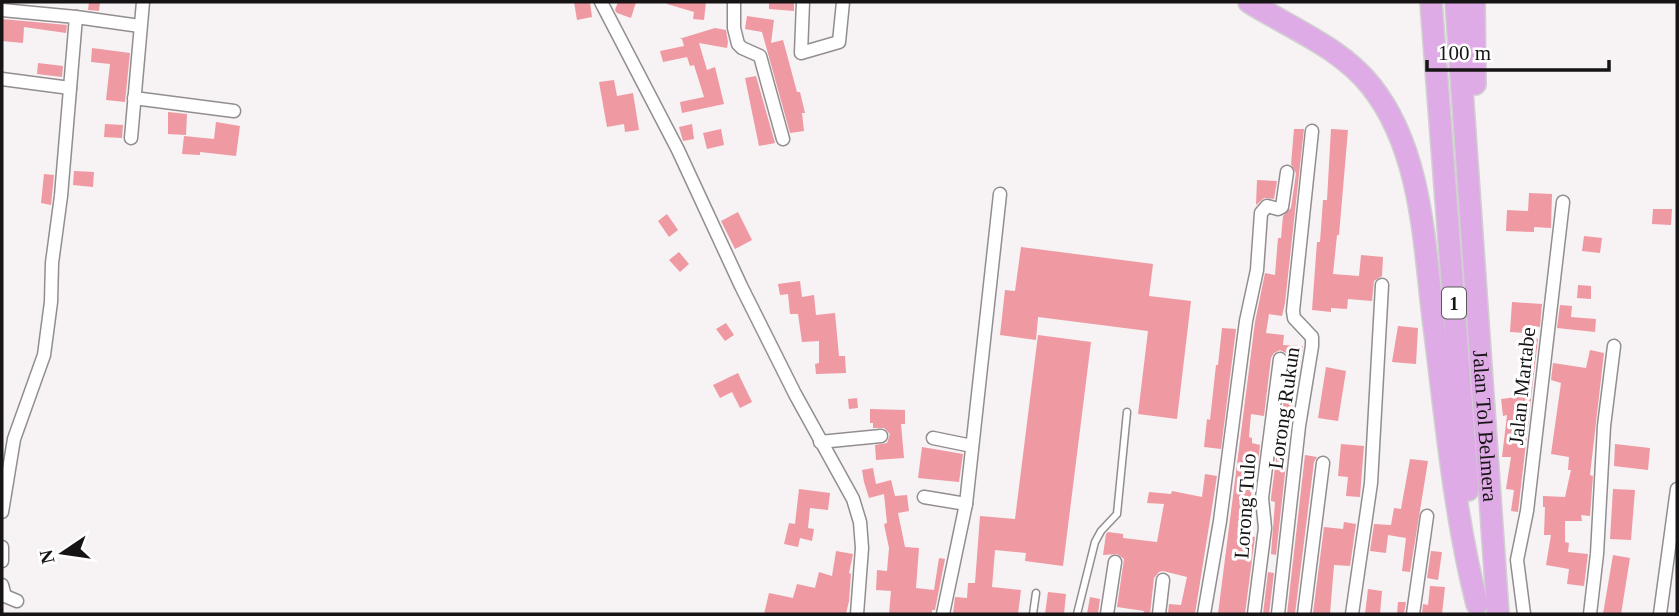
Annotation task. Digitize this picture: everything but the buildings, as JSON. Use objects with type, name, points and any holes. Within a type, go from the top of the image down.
[{"type":"highway","points":[[1249,2],[1351,65],[1382,100],[1399,134],[1417,199],[1459,526],[1477,609]]},
{"type":"highway","name":"1","points":[[1431,2],[1477,609]]},
{"type":"highway","name":"1","points":[[1456,2],[1471,195]]},
{"type":"highway","points":[[1471,195],[1475,83],[1474,2]]},
{"type":"highway","name":"Jalan Tol Belmera","points":[[1471,195],[1498,614]]},
{"type":"street","points":[[131,138],[143,2]]},
{"type":"street","points":[[601,2],[678,150],[741,286],[820,442],[853,499],[860,522],[862,548],[857,614]]},
{"type":"street","points":[[734,2],[736,39],[742,48],[760,56],[783,139]]},
{"type":"street","points":[[803,2],[801,53],[839,42],[843,2]]},
{"type":"street","points":[[2,10],[140,26]]},
{"type":"street","points":[[2,512],[14,439],[44,355],[76,17]]},
{"type":"street","points":[[2,79],[70,88]]},
{"type":"street","points":[[134,98],[234,111]]},
{"type":"street","name":"Lorong Rukun","points":[[1278,614],[1299,426],[1312,346],[1312,337],[1294,318],[1293,311],[1312,131]]},
{"type":"street","points":[[1204,614],[1220,521],[1246,321],[1257,270],[1261,213],[1268,206],[1278,209],[1282,207],[1287,172]]},
{"type":"street","points":[[943,614],[966,504],[1000,194]]},
{"type":"street","name":"Jalan Martabe","points":[[1524,614],[1517,559],[1527,511],[1563,202]]},
{"type":"street","points":[[1352,614],[1371,483],[1382,285]]},
{"type":"street","points":[[1590,614],[1597,554],[1604,426],[1614,346]]},
{"type":"street","name":"Lorong Tulo","points":[[1254,614],[1265,528],[1262,498],[1280,359]]},
{"type":"street","points":[[820,442],[881,436]]},
{"type":"street","points":[[933,439],[972,446]]},
{"type":"street","points":[[1304,614],[1323,463]]},
{"type":"street","points":[[1660,614],[1677,489]]},
{"type":"street","points":[[924,497],[966,504]]},
{"type":"street","points":[[1413,614],[1427,516]]},
{"type":"street","points":[[2,547],[2,561]]},
{"type":"street","points":[[1107,614],[1115,562]]},
{"type":"street","points":[[1159,614],[1163,580]]},
{"type":"street","points":[[2,585],[5,596],[17,601]]},
{"type":"lane","points":[[1077,614],[1095,542],[1117,514],[1127,412]]},
{"type":"lane","points":[[1033,614],[1037,593]]}]
